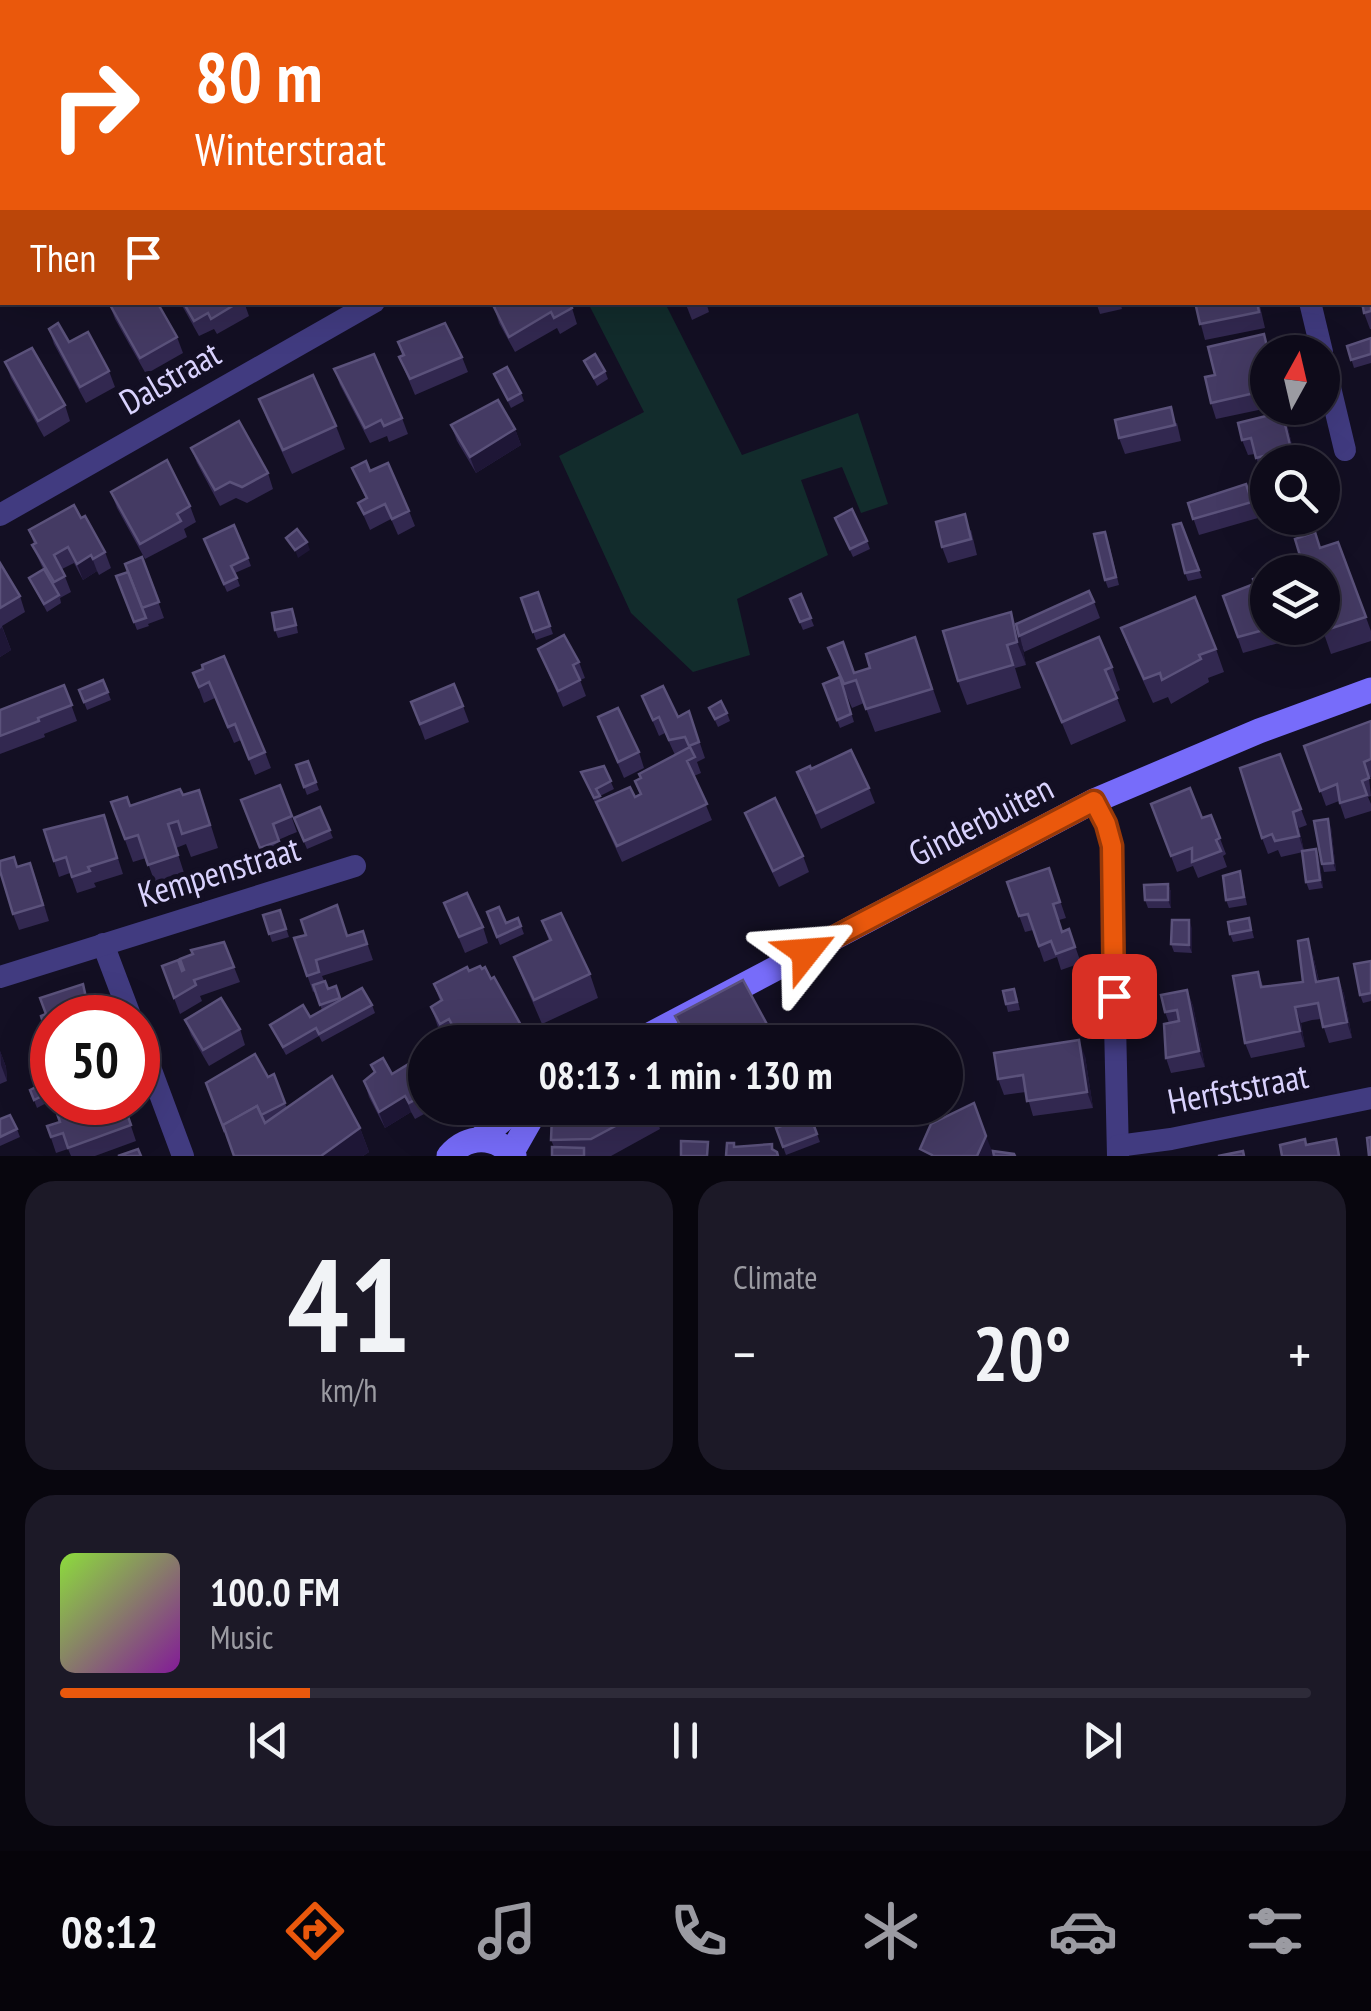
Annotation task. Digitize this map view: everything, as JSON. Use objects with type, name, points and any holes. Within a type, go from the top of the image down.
[{"type":"main road","name":"Ginderbuiten","points":[[668,1025],[1094,801],[1371,690]]},
{"type":"main road","points":[[448,1156],[496,1125]]},
{"type":"main road","points":[[480,1139],[502,1145],[513,1154],[528,1125]]},
{"type":"street","name":"Dalstraat","points":[[0,515],[369,305]]},
{"type":"street","points":[[1311,305],[1318,335]]},
{"type":"street","points":[[1339,425],[1345,450]]},
{"type":"street","points":[[1094,801],[1112,846],[1118,1151]]},
{"type":"street","name":"Kempenstraat","points":[[0,977],[355,866]]},
{"type":"street","name":"Kempenstraat","points":[[104,944],[123,995]]},
{"type":"street","points":[[160,1094],[183,1156]]},
{"type":"street","name":"Herfststraat","points":[[1118,1151],[1371,1098]]},
{"type":"green space","points":[[589,305],[666,305],[742,455],[858,413],[888,504],[861,513],[842,467],[801,480],[828,555],[737,599],[750,655],[693,672],[631,613],[559,456],[644,412]]},
{"type":"building","points":[[110,305],[159,305],[177,337],[140,358]]},
{"type":"building","points":[[185,305],[234,305],[211,319],[208,313],[194,321]]},
{"type":"building","points":[[1196,305],[1258,305],[1259,312],[1200,324]]},
{"type":"building","points":[[494,307],[572,308],[554,318],[551,312],[509,337]]},
{"type":"building","points":[[58,323],[69,342],[88,332],[109,371],[80,387],[49,329]]},
{"type":"building","points":[[445,323],[462,357],[410,379],[399,357],[404,355],[398,342]]},
{"type":"building","points":[[1250,337],[1250,394],[1211,403],[1205,377],[1215,375],[1208,347]]},
{"type":"building","points":[[1371,338],[1371,354],[1351,360],[1347,346]]},
{"type":"building","points":[[32,348],[65,405],[38,421],[5,362]]},
{"type":"building","points":[[374,354],[402,418],[384,426],[381,420],[365,428],[334,369]]},
{"type":"building","points":[[595,354],[605,371],[594,378],[584,361]]},
{"type":"building","points":[[507,367],[521,393],[508,400],[494,374]]},
{"type":"building","points":[[313,375],[336,426],[283,450],[259,399]]},
{"type":"building","points":[[498,400],[515,429],[470,457],[451,425]]},
{"type":"building","points":[[1171,407],[1175,425],[1119,438],[1115,420]]},
{"type":"building","points":[[1250,420],[1250,425],[1285,425],[1290,445],[1253,445],[1251,438],[1242,440],[1238,423]]},
{"type":"building","points":[[239,421],[268,473],[242,487],[230,482],[215,490],[191,448]]},
{"type":"building","points":[[167,460],[190,506],[177,514],[181,521],[140,544],[111,492]]},
{"type":"building","points":[[366,461],[370,471],[388,463],[409,511],[392,519],[385,504],[364,514],[358,503],[367,498],[352,468]]},
{"type":"building","points":[[1246,484],[1250,496],[1250,503],[1193,519],[1188,503]]},
{"type":"building","points":[[74,505],[81,518],[85,516],[105,552],[77,564],[68,547],[54,555],[65,576],[54,582],[32,545],[36,543],[29,530]]},
{"type":"building","points":[[852,509],[867,541],[850,549],[835,518]]},
{"type":"building","points":[[965,514],[971,539],[942,547],[936,522]]},
{"type":"building","points":[[1181,523],[1199,570],[1185,573],[1173,525]]},
{"type":"building","points":[[234,525],[248,558],[231,566],[237,578],[224,584],[204,539]]},
{"type":"building","points":[[297,529],[307,542],[295,550],[286,538]]},
{"type":"building","points":[[1105,532],[1116,577],[1105,580],[1094,534]]},
{"type":"building","points":[[1316,535],[1320,548],[1338,542],[1366,617],[1340,625],[1340,555],[1300,555],[1295,539]]},
{"type":"building","points":[[142,557],[159,602],[142,608],[125,564]]},
{"type":"building","points":[[0,563],[20,596],[0,608]]},
{"type":"building","points":[[44,569],[59,595],[44,604],[29,578]]},
{"type":"building","points":[[128,572],[146,618],[134,622],[116,576]]},
{"type":"building","points":[[1250,586],[1250,634],[1238,637],[1223,596]]},
{"type":"building","points":[[1089,591],[1094,602],[1019,636],[1016,624]]},
{"type":"building","points":[[538,592],[550,626],[533,632],[521,598]]},
{"type":"building","points":[[801,594],[811,618],[800,622],[790,599]]},
{"type":"building","points":[[1195,597],[1216,649],[1199,655],[1201,659],[1162,680],[1160,673],[1144,679],[1121,628]]},
{"type":"building","points":[[292,609],[296,625],[275,630],[272,613]]},
{"type":"building","points":[[1011,612],[1017,642],[1007,645],[1013,665],[958,681],[943,631]]},
{"type":"building","points":[[564,635],[579,662],[573,665],[580,680],[558,691],[538,649]]},
{"type":"building","points":[[915,637],[932,689],[866,709],[856,680],[844,684],[828,648],[843,642],[854,673],[870,668],[866,654]]},
{"type":"building","points":[[1099,637],[1112,667],[1105,670],[1117,698],[1062,722],[1037,663]]},
{"type":"building","points":[[224,656],[265,752],[249,759],[235,724],[228,727],[209,682],[199,687],[193,673]]},
{"type":"building","points":[[840,677],[851,714],[837,720],[823,684]]},
{"type":"building","points":[[103,680],[108,692],[84,702],[79,690]]},
{"type":"building","points":[[454,684],[463,706],[420,724],[411,702]]},
{"type":"building","points":[[64,685],[72,705],[0,736],[0,710]]},
{"type":"building","points":[[663,686],[678,717],[689,711],[699,742],[689,746],[685,737],[669,740],[659,717],[653,720],[642,696]]},
{"type":"building","points":[[721,701],[727,713],[715,719],[709,708]]},
{"type":"building","points":[[618,708],[639,752],[618,762],[598,717]]},
{"type":"building","points":[[1371,721],[1371,759],[1364,762],[1369,778],[1362,781],[1367,795],[1340,803],[1337,784],[1320,791],[1304,746]]},
{"type":"building","points":[[690,747],[695,757],[687,761],[707,804],[617,846],[596,802],[630,787],[635,797],[641,794],[635,781],[641,778],[639,774]]},
{"type":"building","points":[[851,750],[869,788],[816,813],[797,772]]},
{"type":"building","points":[[1280,754],[1301,809],[1293,812],[1299,836],[1275,841],[1272,834],[1262,838],[1240,768]]},
{"type":"building","points":[[308,761],[316,782],[304,787],[296,765]]},
{"type":"building","points":[[604,766],[611,781],[596,789],[600,796],[594,798],[581,772]]},
{"type":"building","points":[[280,785],[292,816],[273,824],[279,841],[260,848],[241,800]]},
{"type":"building","points":[[1190,788],[1202,818],[1211,815],[1221,851],[1192,862],[1192,848],[1171,856],[1151,804]]},
{"type":"building","points":[[180,789],[183,795],[199,790],[210,825],[182,834],[178,821],[168,824],[178,855],[148,865],[138,835],[125,839],[111,802],[127,797],[130,806]]},
{"type":"building","points":[[775,798],[803,856],[773,871],[745,813]]},
{"type":"building","points":[[320,807],[330,830],[304,841],[294,818]]},
{"type":"building","points":[[104,815],[117,858],[72,877],[66,857],[54,861],[44,830]]},
{"type":"building","points":[[1328,819],[1333,863],[1322,864],[1314,821]]},
{"type":"building","points":[[1316,849],[1320,880],[1306,882],[1302,851]]},
{"type":"building","points":[[14,857],[17,867],[30,863],[43,905],[13,914],[0,861]]},
{"type":"building","points":[[1049,868],[1060,902],[1053,904],[1062,932],[1069,929],[1075,947],[1056,954],[1051,941],[1039,946],[1028,914],[1019,916],[1007,882]]},
{"type":"building","points":[[1240,871],[1244,897],[1226,900],[1223,876]]},
{"type":"building","points":[[1168,884],[1168,900],[1145,900],[1144,885]]},
{"type":"building","points":[[467,893],[483,927],[459,937],[444,903]]},
{"type":"building","points":[[337,905],[347,936],[363,931],[367,944],[316,960],[319,972],[307,976],[294,938],[306,935],[301,920]]},
{"type":"building","points":[[499,907],[506,923],[518,918],[521,926],[497,937],[487,912]]},
{"type":"building","points":[[280,910],[286,929],[269,934],[263,915]]},
{"type":"building","points":[[561,913],[590,974],[534,1000],[514,957],[551,940],[542,921]]},
{"type":"building","points":[[1249,918],[1251,930],[1230,934],[1228,922]]},
{"type":"building","points":[[1172,920],[1189,920],[1189,945],[1171,944]]},
{"type":"building","points":[[1308,939],[1316,982],[1338,978],[1347,1022],[1323,1027],[1318,1003],[1295,1007],[1300,1031],[1245,1043],[1233,976],[1258,972],[1261,987],[1303,982],[1298,941]]},
{"type":"building","points":[[224,942],[234,967],[194,980],[196,985],[174,998],[162,966],[178,960],[182,971],[180,959],[193,954],[191,950]]},
{"type":"building","points":[[1371,961],[1371,993],[1360,995],[1354,964]]},
{"type":"building","points":[[467,967],[469,971],[485,967],[521,1025],[452,1025],[449,1019],[440,1024],[431,1007],[442,1000],[434,984]]},
{"type":"building","points":[[743,980],[767,1025],[680,1025],[675,1016]]},
{"type":"building","points":[[325,981],[328,989],[336,986],[340,998],[320,1005],[313,985]]},
{"type":"building","points":[[83,984],[85,995],[49,995]]},
{"type":"building","points":[[362,988],[372,1005],[319,1034],[316,1028],[283,1047],[270,1025],[303,1005],[310,1017]]},
{"type":"building","points":[[1014,989],[1017,1002],[1006,1004],[1003,991]]},
{"type":"building","points":[[1187,990],[1199,1051],[1166,1058],[1164,1024],[1179,1021],[1177,1010],[1165,1012],[1161,995]]},
{"type":"building","points":[[221,998],[240,1029],[203,1050],[185,1020]]},
{"type":"building","points":[[1079,1040],[1087,1092],[1027,1101],[1023,1075],[998,1079],[994,1053]]},
{"type":"building","points":[[255,1054],[268,1077],[274,1074],[285,1103],[261,1115],[257,1106],[223,1125],[225,1132],[206,1083]]},
{"type":"building","points":[[383,1058],[392,1074],[408,1064],[408,1101],[405,1096],[379,1112],[364,1081],[375,1072],[371,1065]]},
{"type":"building","points":[[332,1076],[360,1128],[321,1156],[234,1156],[223,1125],[257,1106],[265,1123]]},
{"type":"building","points":[[974,1103],[986,1136],[977,1156],[932,1156],[920,1149],[931,1125],[963,1125],[963,1108]]},
{"type":"building","points":[[10,1115],[17,1129],[0,1137],[0,1119]]},
{"type":"building","points":[[131,1125],[68,1148],[63,1133],[51,1137],[47,1126]]},
{"type":"building","points":[[552,1125],[617,1125],[591,1139],[551,1140]]},
{"type":"building","points":[[814,1125],[817,1134],[783,1147],[776,1128]]},
{"type":"building","points":[[1305,1139],[1306,1145],[1336,1139],[1339,1156],[1282,1156],[1280,1145]]},
{"type":"building","points":[[681,1141],[708,1142],[707,1156],[681,1156]]},
{"type":"building","points":[[727,1143],[734,1143],[734,1147],[772,1144],[778,1156],[726,1156]]},
{"type":"building","points":[[552,1147],[584,1148],[584,1156],[552,1156]]},
{"type":"building","points":[[138,1149],[141,1156],[118,1156]]},
{"type":"building","points":[[993,1151],[1014,1154],[1015,1156],[994,1156]]},
{"type":"building","points":[[1243,1151],[1244,1156],[1218,1156]]},
{"type":"route","points":[[806,952],[1094,801],[1112,846],[1114,996]]}]
